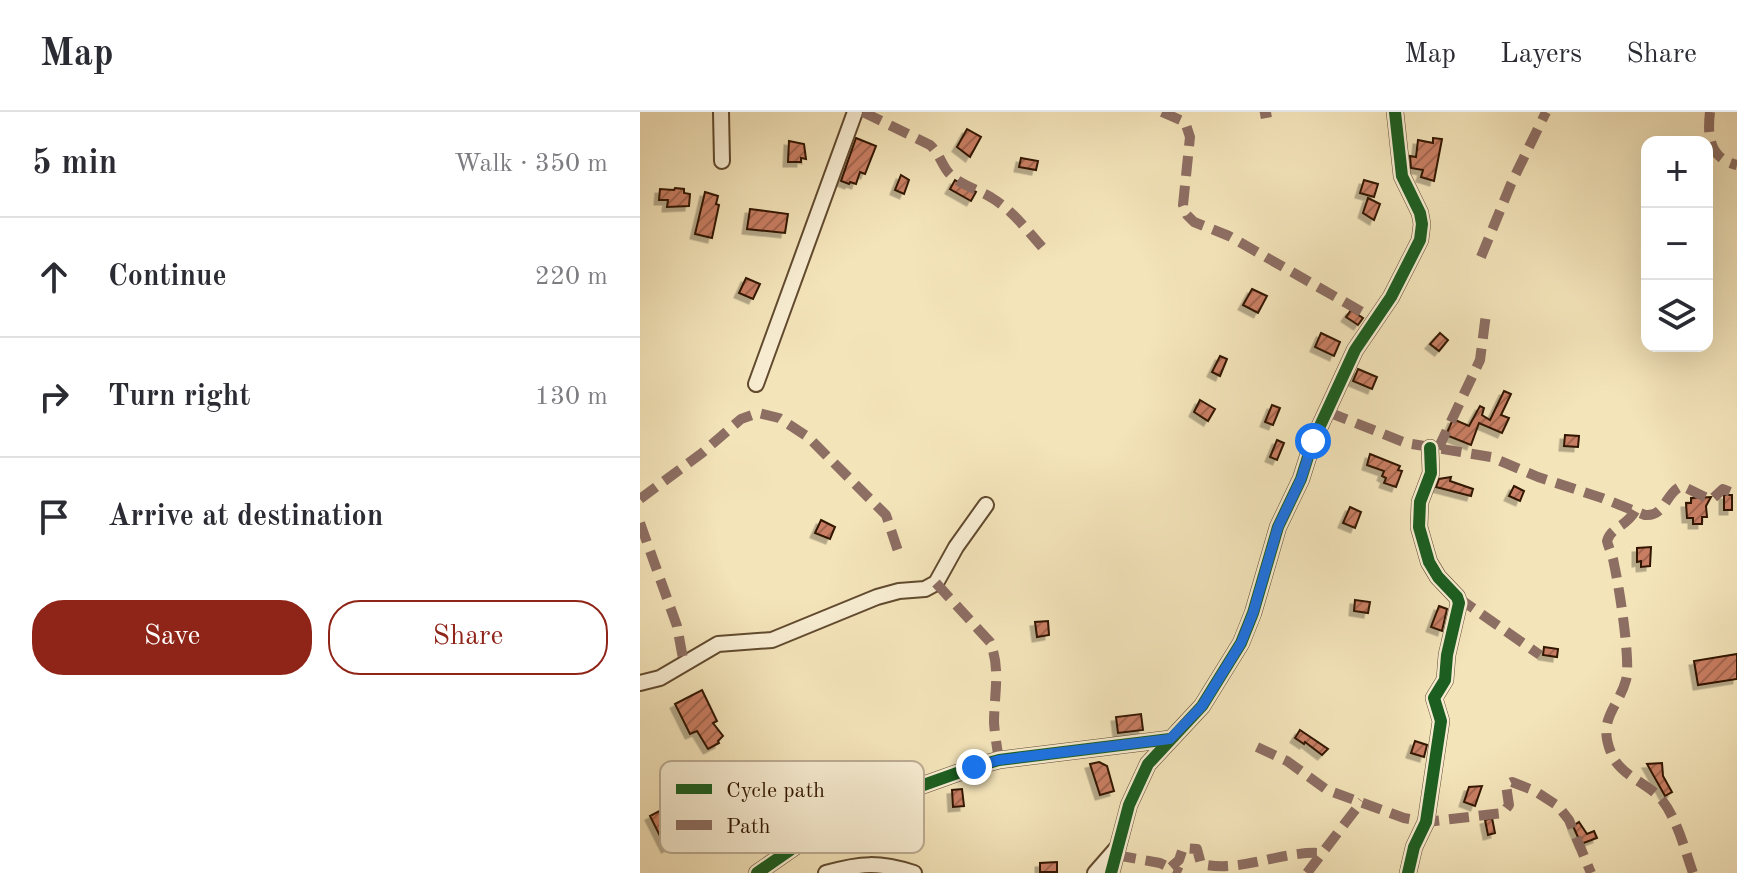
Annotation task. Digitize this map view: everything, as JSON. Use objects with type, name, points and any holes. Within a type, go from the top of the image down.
[{"type":"street","points":[[721,112],[722,161]]},
{"type":"street","points":[[756,384],[855,112]]},
{"type":"street","points":[[1111,873],[1129,805],[1148,764],[1202,706],[1241,643],[1278,527],[1301,479],[1313,441],[1355,350],[1391,297],[1420,240],[1420,213],[1402,176],[1395,112]]},
{"type":"street","points":[[1408,873],[1414,847],[1426,822],[1441,721],[1434,698],[1445,680],[1447,655],[1459,603],[1429,562],[1419,527],[1420,502],[1431,473],[1430,448]]},
{"type":"street","points":[[640,683],[660,678],[718,644],[772,640],[877,597],[925,589],[936,583],[956,547],[986,505]]},
{"type":"street","points":[[924,785],[999,760],[1170,739]]},
{"type":"street","points":[[1095,873],[1119,846]]},
{"type":"street","points":[[757,873],[786,853]]},
{"type":"street","points":[[826,873],[864,863],[892,866],[914,873]]},
{"type":"building","points":[[967,129],[981,137],[970,157],[957,147]]},
{"type":"building","points":[[856,138],[876,146],[865,174],[860,172],[856,184],[849,184],[841,181]]},
{"type":"building","points":[[1433,138],[1442,139],[1434,181],[1421,177],[1423,170],[1411,168],[1410,156],[1416,157],[1418,140],[1433,143]]},
{"type":"building","points":[[789,141],[804,144],[806,159],[788,162]]},
{"type":"building","points":[[1021,158],[1038,161],[1036,170],[1019,167]]},
{"type":"building","points":[[901,175],[909,180],[904,194],[895,190]]},
{"type":"building","points":[[955,180],[976,192],[971,201],[950,189]]},
{"type":"building","points":[[1364,180],[1378,184],[1374,197],[1360,193]]},
{"type":"building","points":[[660,189],[684,189],[684,193],[690,194],[689,206],[667,207],[668,200],[659,200]]},
{"type":"building","points":[[705,192],[718,196],[712,238],[695,234]]},
{"type":"building","points":[[1368,198],[1380,204],[1374,220],[1363,213]]},
{"type":"building","points":[[750,209],[788,214],[785,233],[747,229]]},
{"type":"building","points":[[746,278],[760,284],[753,299],[739,293]]},
{"type":"building","points":[[1252,289],[1267,296],[1258,313],[1243,305]]},
{"type":"building","points":[[1351,310],[1363,318],[1358,325],[1346,317]]},
{"type":"building","points":[[1321,333],[1340,342],[1334,356],[1315,347]]},
{"type":"building","points":[[1440,333],[1448,340],[1439,351],[1430,344]]},
{"type":"building","points":[[1220,356],[1227,359],[1220,376],[1212,372]]},
{"type":"building","points":[[1358,369],[1377,377],[1372,389],[1353,381]]},
{"type":"building","points":[[1504,391],[1511,394],[1501,415],[1509,418],[1502,433],[1479,423],[1471,445],[1446,435],[1453,419],[1469,426],[1480,406],[1484,408],[1482,415],[1490,420]]},
{"type":"building","points":[[1200,400],[1215,409],[1208,421],[1194,412]]},
{"type":"building","points":[[1272,405],[1280,408],[1273,425],[1265,422]]},
{"type":"building","points":[[1565,435],[1579,436],[1578,447],[1564,446]]},
{"type":"building","points":[[1277,440],[1284,443],[1277,460],[1270,457]]},
{"type":"building","points":[[1370,454],[1400,466],[1398,470],[1402,471],[1396,487],[1384,483],[1384,471],[1367,465]]},
{"type":"building","points":[[1451,477],[1450,481],[1473,489],[1471,496],[1436,487],[1439,479]]},
{"type":"building","points":[[1514,486],[1524,491],[1520,501],[1509,496]]},
{"type":"building","points":[[1724,495],[1732,495],[1732,510],[1724,510]]},
{"type":"building","points":[[1711,497],[1706,506],[1707,517],[1702,517],[1702,524],[1693,524],[1693,518],[1687,518],[1686,503],[1691,503],[1691,498]]},
{"type":"building","points":[[1350,507],[1361,512],[1355,528],[1343,523]]},
{"type":"building","points":[[821,520],[835,527],[830,539],[815,533]]},
{"type":"building","points":[[1651,547],[1650,566],[1641,567],[1641,561],[1637,562],[1637,548]]},
{"type":"building","points":[[1355,600],[1370,602],[1368,613],[1354,611]]},
{"type":"building","points":[[1439,606],[1447,609],[1442,631],[1431,627]]},
{"type":"building","points":[[1048,621],[1049,635],[1037,637],[1035,622]]},
{"type":"building","points":[[1544,647],[1558,649],[1557,657],[1543,655]]},
{"type":"building","points":[[1737,654],[1737,679],[1698,685],[1694,661]]},
{"type":"building","points":[[702,690],[717,721],[713,723],[723,736],[719,743],[708,749],[697,731],[690,734],[675,704]]},
{"type":"building","points":[[1141,714],[1143,730],[1118,733],[1116,717]]},
{"type":"building","points":[[1300,730],[1328,749],[1322,755],[1295,738]]},
{"type":"building","points":[[1415,741],[1427,745],[1424,757],[1411,753]]},
{"type":"building","points":[[1099,762],[1107,766],[1114,791],[1100,795],[1090,764]]},
{"type":"building","points":[[1662,763],[1663,776],[1672,792],[1665,796],[1647,764]]},
{"type":"building","points":[[1482,786],[1475,806],[1464,802],[1469,787]]},
{"type":"building","points":[[962,789],[964,806],[953,807],[952,790]]},
{"type":"building","points":[[660,811],[660,836],[650,816]]},
{"type":"building","points":[[1492,818],[1495,833],[1488,835],[1485,820]]},
{"type":"building","points":[[1579,822],[1587,834],[1594,831],[1597,838],[1581,844],[1573,826]]},
{"type":"building","points":[[1057,862],[1057,872],[1040,872],[1040,863]]},
{"type":"marked path","points":[[863,112],[930,145],[952,176],[999,203],[1042,247]]},
{"type":"marked path","points":[[1162,112],[1185,122],[1190,137],[1183,205],[1194,222],[1229,236],[1376,320]]},
{"type":"marked path","points":[[1260,114],[1271,112]]},
{"type":"marked path","points":[[1481,257],[1511,184],[1546,112]]},
{"type":"marked path","points":[[1710,112],[1712,146],[1721,158],[1737,165]]},
{"type":"marked path","points":[[1438,449],[1480,360],[1486,314]]},
{"type":"marked path","points":[[1328,412],[1406,443],[1491,457],[1645,515],[1657,512],[1682,486],[1711,500],[1723,489],[1737,495]]},
{"type":"marked path","points":[[640,499],[702,453],[741,419],[758,413],[779,418],[808,437],[886,515],[898,551]]},
{"type":"marked path","points":[[1635,511],[1607,541],[1621,605],[1627,670],[1606,732],[1616,762],[1656,794],[1672,816],[1693,873]]},
{"type":"marked path","points":[[640,523],[677,626],[684,664]]},
{"type":"marked path","points":[[936,583],[990,642],[996,672],[994,723],[999,760]]},
{"type":"marked path","points":[[1457,597],[1540,655]]},
{"type":"marked path","points":[[1257,747],[1287,761],[1327,790],[1404,818],[1426,822],[1503,813],[1509,805],[1506,785],[1512,782],[1535,791],[1558,806],[1569,820],[1591,873]]},
{"type":"marked path","points":[[1307,873],[1362,801]]},
{"type":"marked path","points":[[1171,867],[1179,860],[1183,848],[1197,849],[1201,864],[1216,866],[1320,853]]},
{"type":"marked path","points":[[1116,855],[1160,863],[1181,873]]},
{"type":"cycle path","points":[[1111,873],[1129,805],[1148,764],[1202,706],[1241,643],[1278,527],[1301,479],[1313,441],[1355,350],[1391,297],[1420,240],[1420,213],[1402,176],[1395,112]]},
{"type":"cycle path","points":[[1408,873],[1414,847],[1426,822],[1441,721],[1434,698],[1445,680],[1447,655],[1459,603],[1429,562],[1419,527],[1420,502],[1431,473],[1430,448]]},
{"type":"cycle path","points":[[924,785],[999,760],[1170,739]]},
{"type":"cycle path","points":[[757,873],[786,853]]},
{"type":"route","points":[[974,767],[999,760],[1170,739],[1202,706],[1241,643],[1278,527],[1301,479],[1313,441]]}]
